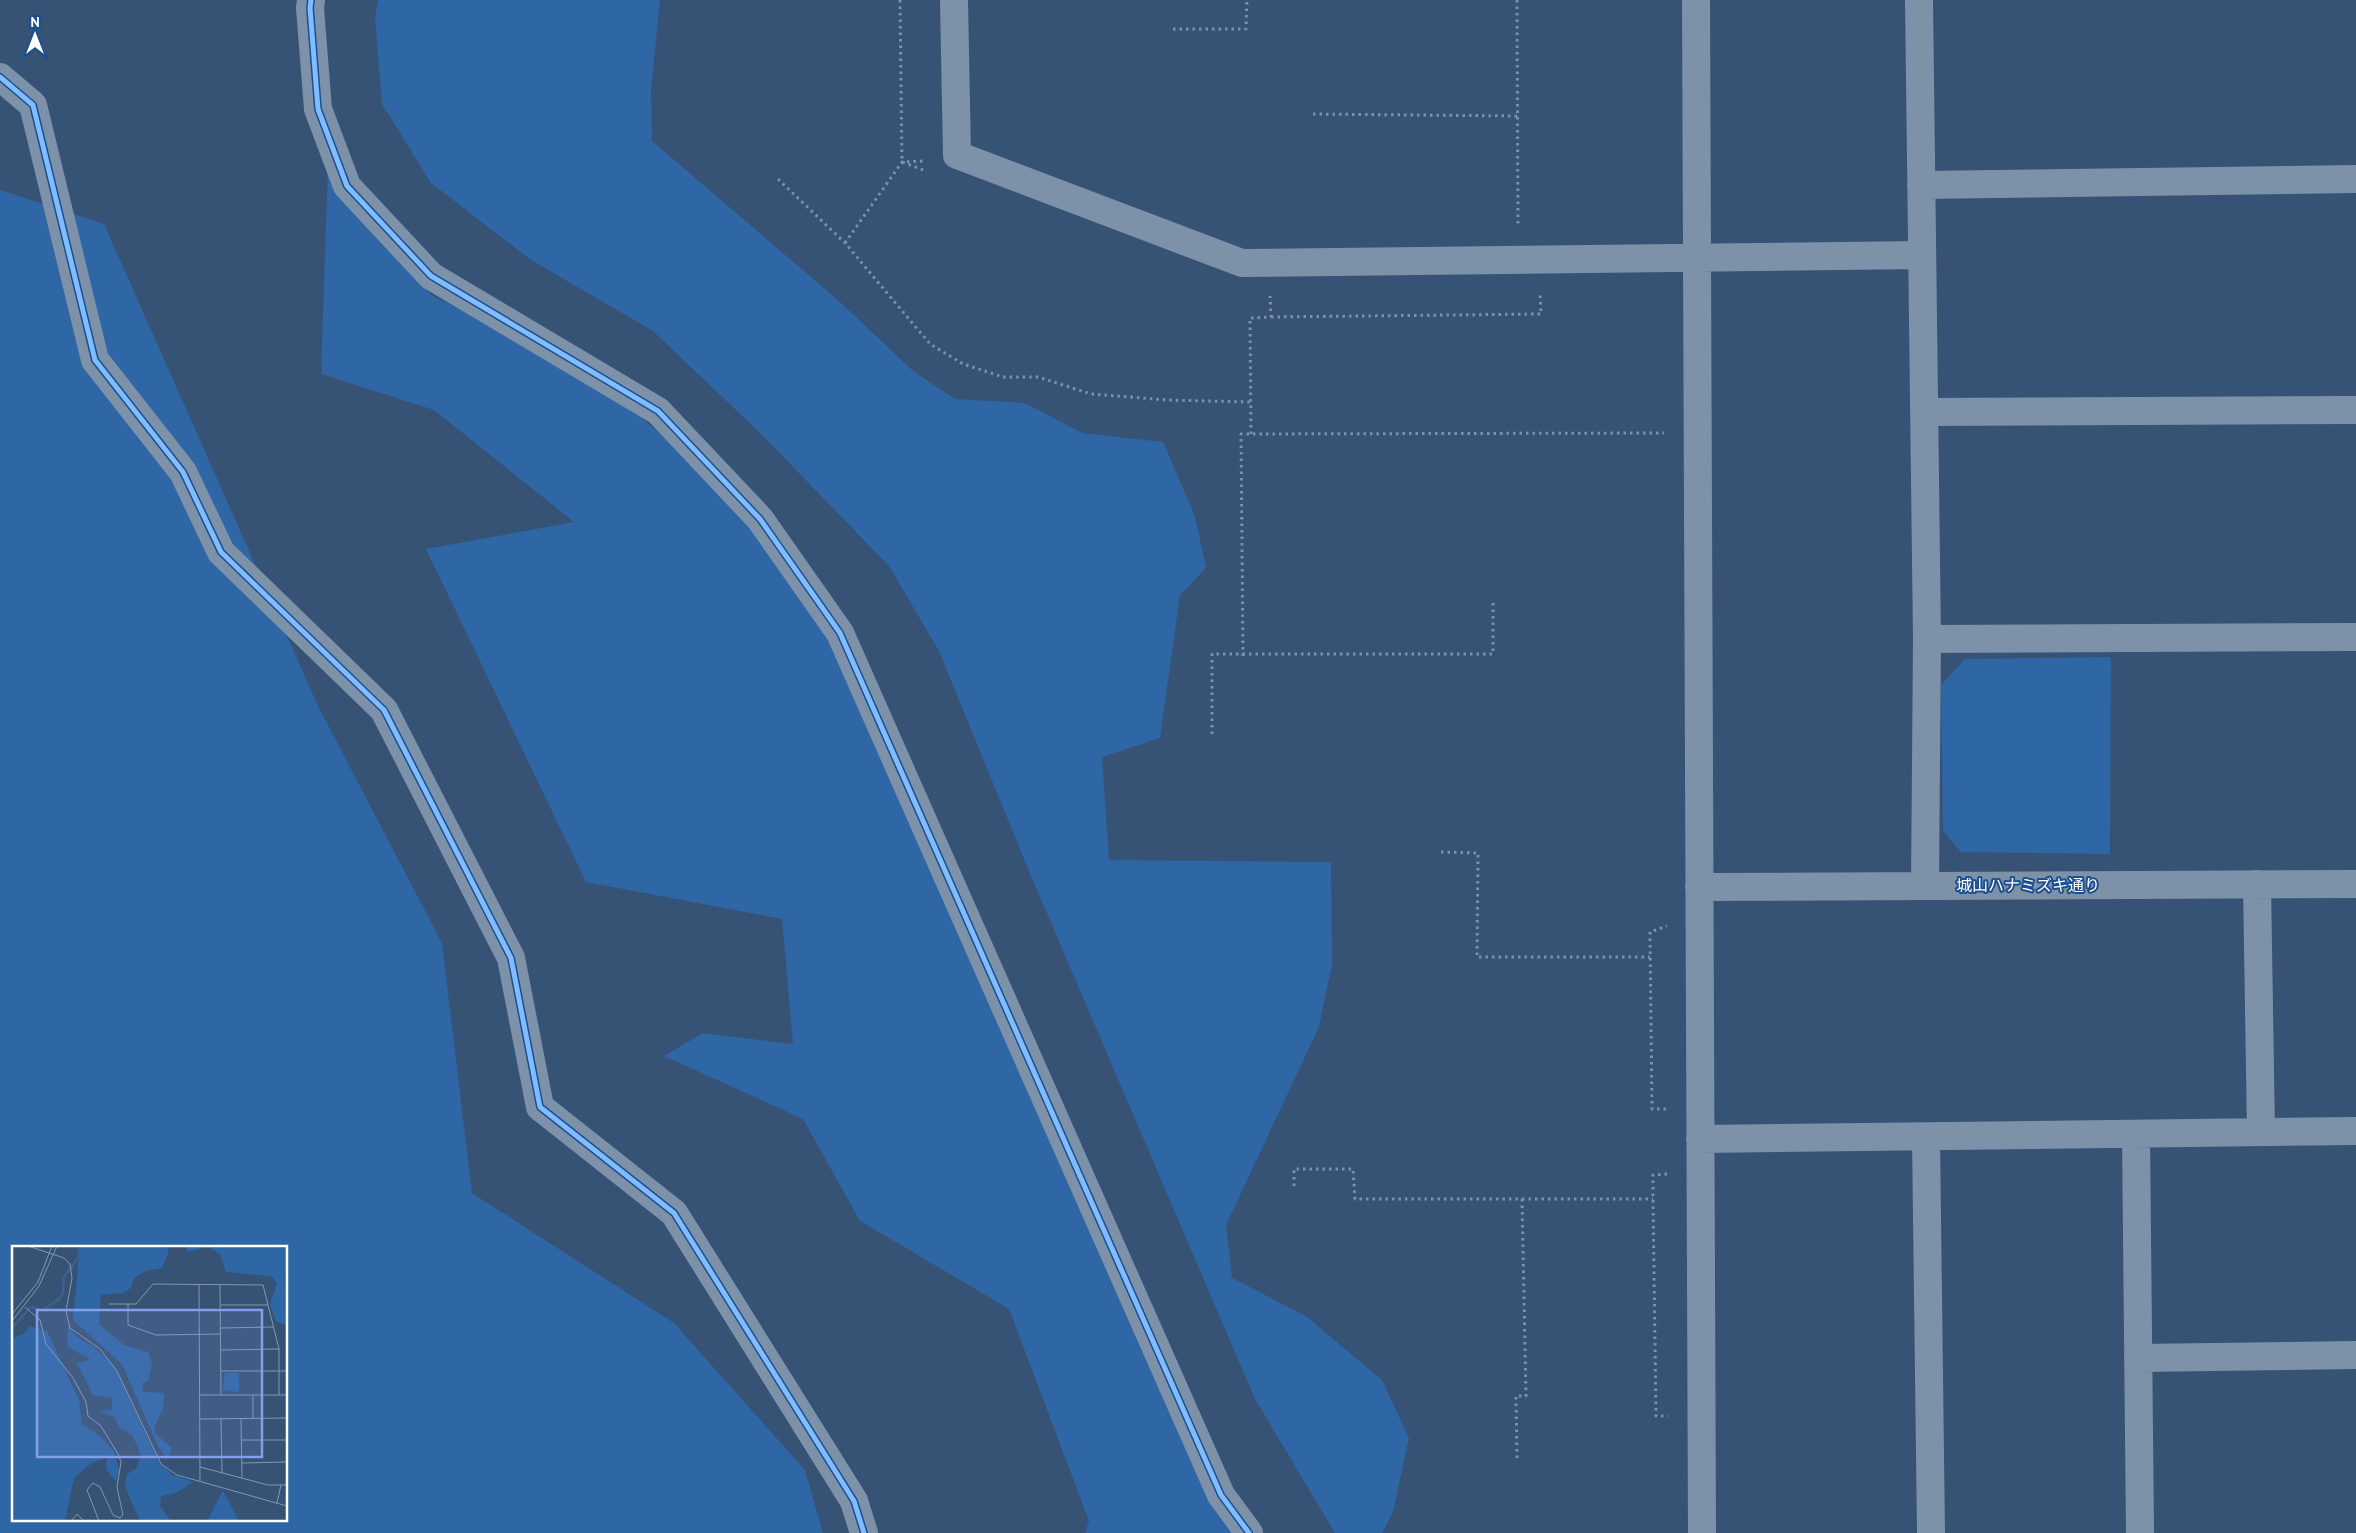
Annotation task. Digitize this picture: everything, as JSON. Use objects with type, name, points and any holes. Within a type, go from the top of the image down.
[{"type":"street","points":[[311,0],[310,8],[318,109],[346,186],[431,276],[658,411],[760,519],[840,633],[1220,1494],[1248,1533]]},
{"type":"street","points":[[954,0],[957,155],[1242,263],[1922,254]]},
{"type":"street","points":[[1696,0],[1702,1533]]},
{"type":"street","points":[[1919,0],[1927,639],[1925,886]]},
{"type":"street","points":[[0,77],[33,105],[95,360],[183,472],[221,552],[384,710],[512,958],[540,1108],[674,1213],[854,1501],[864,1533]]},
{"type":"street","points":[[1921,184],[2356,179]]},
{"type":"street","points":[[1924,412],[2356,410]]},
{"type":"street","points":[[1927,639],[2356,637]]},
{"type":"street","points":[[2257,884],[2262,1132]]},
{"type":"street","name":"城山ハナミズキ通り","points":[[1699,887],[2356,884]]},
{"type":"street","points":[[1700,1139],[2356,1131]]},
{"type":"street","points":[[2136,1134],[2140,1533]]},
{"type":"street","points":[[1926,1137],[1931,1533]]},
{"type":"street","points":[[2138,1358],[2356,1355]]},
{"type":"path","points":[[1173,29],[1246,29],[1246,0]]},
{"type":"path","points":[[1517,0],[1518,259]]},
{"type":"path","points":[[1313,114],[1518,116]]},
{"type":"path","points":[[845,243],[902,162],[939,160],[957,155]]},
{"type":"path","points":[[778,179],[845,243],[930,344],[963,364],[1003,377],[1038,377],[1091,394],[1167,400],[1250,402]]},
{"type":"path","points":[[1270,263],[1270,317]]},
{"type":"path","points":[[1251,434],[1250,318],[1541,314],[1540,288]]},
{"type":"path","points":[[1243,656],[1241,434],[1669,433]]},
{"type":"path","points":[[1212,734],[1212,654],[1243,656],[1493,654],[1493,603]]},
{"type":"path","points":[[1441,852],[1478,853],[1477,957],[1650,957]]},
{"type":"path","points":[[1668,1109],[1652,1109],[1650,932],[1674,923]]},
{"type":"path","points":[[1294,1186],[1294,1169],[1354,1169],[1355,1199],[1653,1198]]},
{"type":"path","points":[[1669,1174],[1653,1175],[1653,1198],[1656,1416],[1672,1416]]},
{"type":"path","points":[[1517,1458],[1516,1396],[1526,1396],[1522,1199]]},
{"type":"shaded area","points":[[378,0],[660,0],[651,90],[652,141],[838,300],[912,370],[955,399],[1025,403],[1082,433],[1163,442],[1195,516],[1206,568],[1180,595],[1160,738],[1102,757],[1109,860],[1331,862],[1332,964],[1319,1027],[1226,1225],[1232,1278],[1306,1316],[1382,1380],[1409,1438],[1393,1512],[1382,1533],[1335,1533],[1255,1399],[1031,876],[939,651],[889,566],[762,435],[653,331],[531,260],[431,183],[382,104],[375,18]]},
{"type":"shaded area","points":[[328,165],[431,295],[588,371],[725,490],[806,581],[1242,1533],[1085,1533],[1089,1521],[1009,1309],[860,1221],[803,1119],[664,1056],[703,1033],[793,1044],[782,919],[586,882],[426,549],[574,522],[434,410],[321,374]]},
{"type":"shaded area","points":[[0,190],[104,224],[318,706],[442,943],[472,1193],[674,1323],[805,1470],[823,1533],[0,1533]]},
{"type":"shaded area","points":[[2111,657],[2110,854],[1961,852],[1943,831],[1941,685],[1965,659]]},
{"type":"cycle path","points":[[311,0],[310,8],[318,109],[347,186],[431,276],[658,411],[760,519],[840,633],[1221,1495],[1249,1533]]},
{"type":"cycle path","points":[[0,77],[33,105],[95,360],[183,472],[221,552],[384,710],[511,958],[540,1107],[674,1213],[854,1501],[864,1533]]}]
